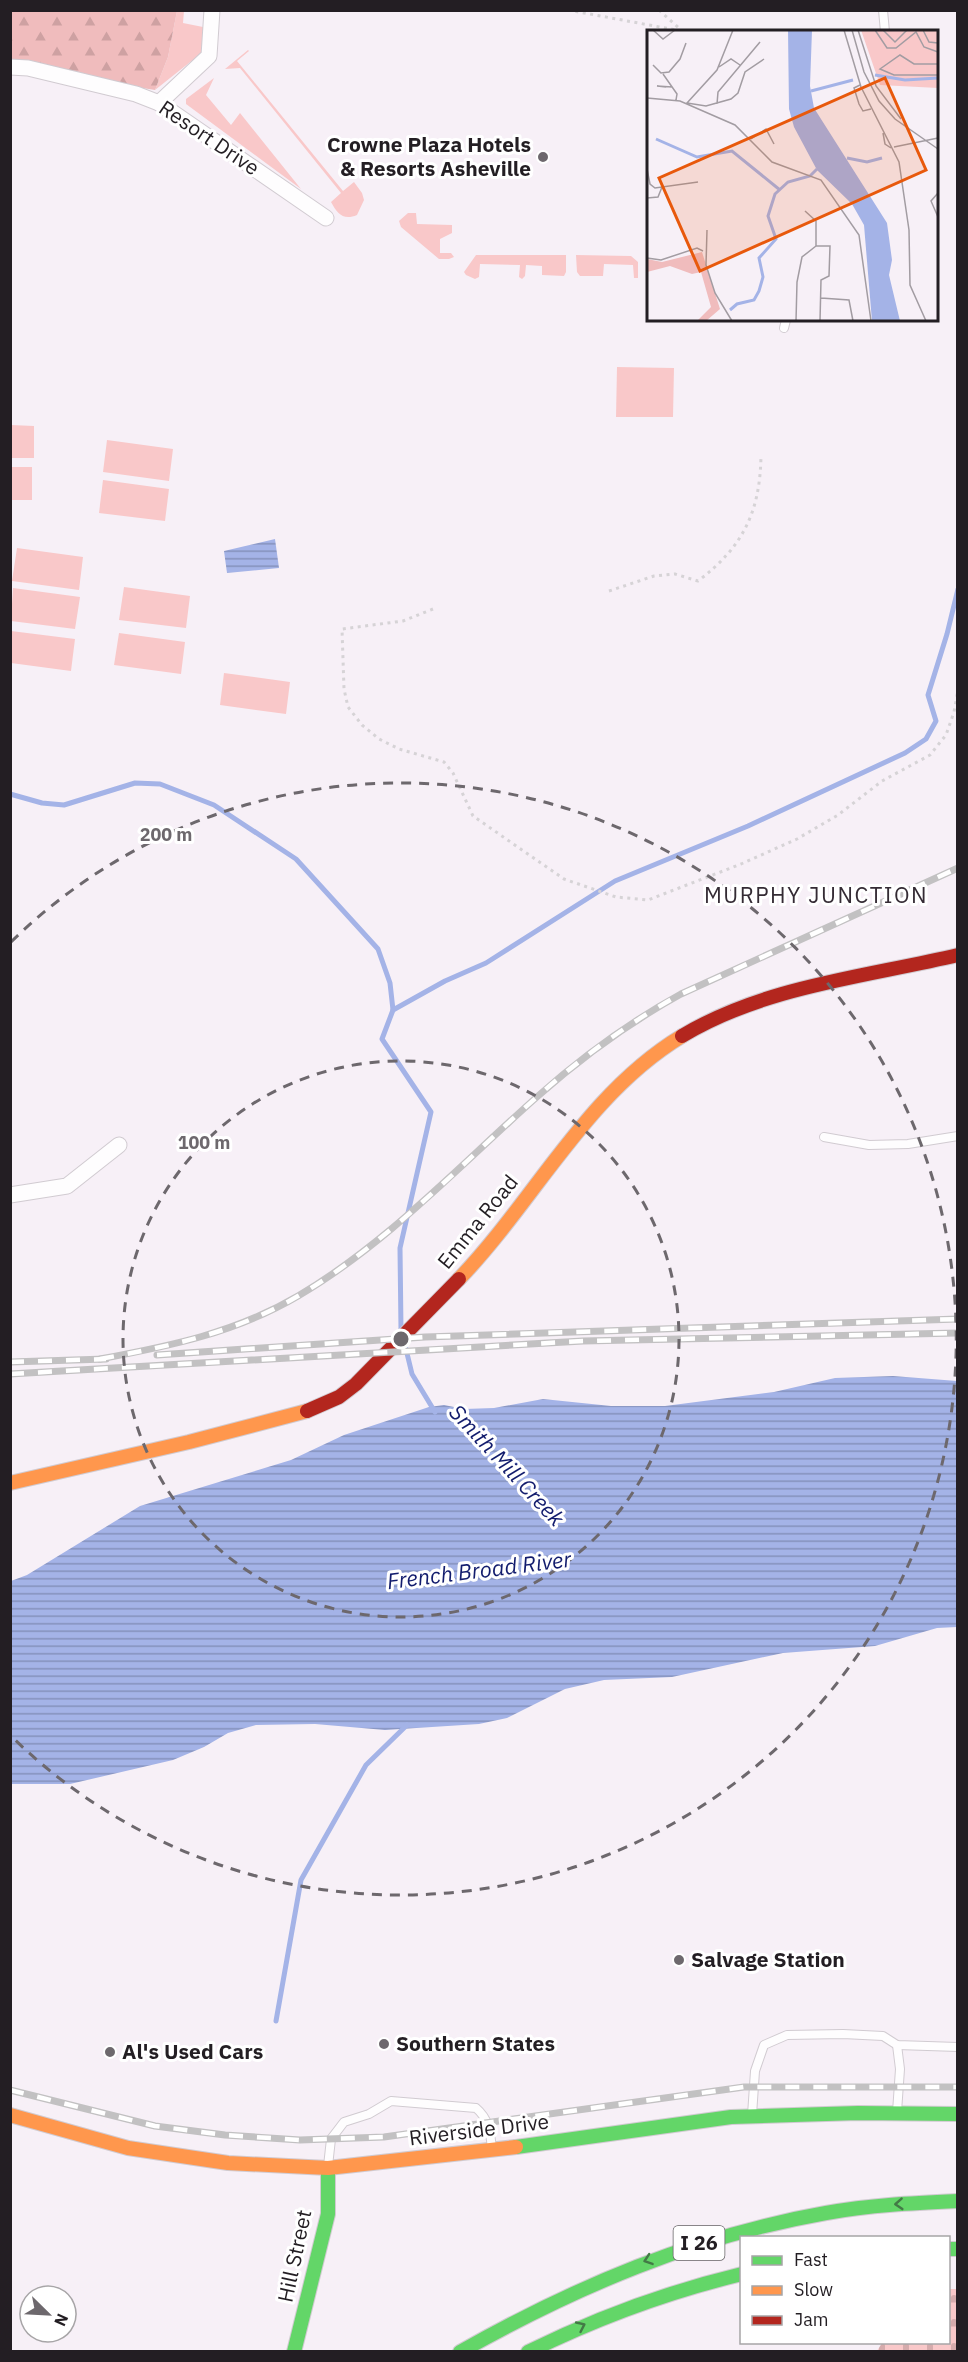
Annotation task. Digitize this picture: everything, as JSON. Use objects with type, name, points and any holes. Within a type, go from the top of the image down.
[{"type":"main road","name":"Emma Road","points":[[10,1483],[206,1438],[296,1414],[336,1399],[360,1381],[470,1269],[559,1153],[611,1092],[669,1044],[726,1014],[753,1004],[805,989],[957,956]]},
{"type":"main road","name":"Riverside Drive","points":[[10,2115],[128,2148],[228,2163],[328,2168],[492,2150],[730,2117],[957,2114]]},
{"type":"main road","name":"Hill Street","points":[[294,2352],[328,2214],[328,2168]]},
{"type":"main road","name":"I 26","points":[[460,2352],[567,2294],[639,2264],[709,2240],[788,2220],[866,2206],[957,2201]]},
{"type":"main road","name":"I 26","points":[[528,2352],[584,2324],[651,2298],[740,2274]]},
{"type":"street","points":[[159,103],[209,56],[212,10]]},
{"type":"street","name":"Resort Drive","points":[[10,67],[28,68],[136,94],[159,103],[326,218]]},
{"type":"street","points":[[10,1195],[68,1186],[119,1145]]},
{"type":"lane","points":[[883,10],[885,30]]},
{"type":"lane","points":[[824,1137],[869,1145],[908,1144],[957,1136]]},
{"type":"lane","points":[[752,2116],[755,2072],[764,2045],[787,2035],[883,2036],[897,2045],[957,2047]]},
{"type":"lane","points":[[897,2045],[900,2069],[897,2113]]},
{"type":"lane","points":[[328,2168],[331,2139],[344,2122],[369,2114],[391,2101],[476,2108],[483,2114],[488,2124],[492,2150]]},
{"type":"path","points":[[568,10],[681,30]]},
{"type":"path","points":[[659,10],[681,30]]},
{"type":"path","points":[[609,591],[654,576],[675,574],[698,581],[720,565],[740,538],[755,510],[760,485],[761,456]]},
{"type":"path","points":[[433,609],[403,621],[342,629],[342,667],[348,707],[379,739],[399,749],[444,762],[453,773],[472,816],[564,879],[616,897],[648,900],[741,864],[820,827],[882,781],[930,755],[946,735],[954,712],[957,690]]},
{"type":"green space","points":[[10,11],[177,11],[168,57],[155,90],[11,67]]},
{"type":"green space","points":[[177,11],[184,11],[183,23],[203,27],[206,46],[204,51],[155,90],[168,57]]},
{"type":"green space","points":[[248,50],[237,61],[343,191],[354,182],[362,193],[364,200],[357,215],[348,217],[338,213],[331,202],[341,193],[240,68],[225,69]]},
{"type":"green space","points":[[214,78],[206,95],[231,125],[240,113],[301,189],[186,104],[186,99]]},
{"type":"green space","points":[[408,213],[416,213],[417,224],[452,225],[452,233],[440,239],[440,253],[451,253],[454,257],[439,259],[401,227],[399,221]]},
{"type":"green space","points":[[476,255],[566,255],[566,272],[564,276],[542,275],[542,266],[526,265],[525,276],[522,279],[519,277],[520,265],[480,264],[479,277],[475,279],[464,272]]},
{"type":"green space","points":[[576,255],[631,256],[638,262],[638,278],[634,278],[633,265],[604,264],[603,276],[580,276],[577,272]]},
{"type":"green space","points":[[617,367],[674,368],[673,417],[616,417]]},
{"type":"green space","points":[[11,425],[34,426],[34,458],[11,458]]},
{"type":"green space","points":[[107,440],[173,449],[169,481],[103,472]]},
{"type":"green space","points":[[11,467],[32,467],[32,500],[11,500]]},
{"type":"green space","points":[[103,480],[169,489],[165,521],[99,513]]},
{"type":"green space","points":[[17,548],[83,557],[79,590],[12,581]]},
{"type":"green space","points":[[124,587],[190,596],[186,628],[119,620]]},
{"type":"green space","points":[[13,588],[80,597],[75,629],[11,621]]},
{"type":"green space","points":[[11,631],[75,639],[71,671],[11,663]]},
{"type":"green space","points":[[119,633],[185,642],[181,674],[114,665]]},
{"type":"green space","points":[[224,673],[290,682],[286,714],[220,705]]},
{"type":"green space","points":[[950,2289],[957,2289],[957,2351],[877,2351],[881,2344],[950,2344]]},
{"type":"water","points":[[275,539],[279,568],[227,573],[224,551]]},
{"type":"water","name":"French Broad River","points":[[893,1376],[957,1381],[957,1627],[937,1628],[875,1646],[783,1653],[672,1677],[604,1680],[565,1689],[507,1718],[479,1724],[385,1730],[315,1724],[256,1725],[228,1733],[204,1747],[173,1760],[70,1784],[11,1784],[11,1581],[27,1575],[140,1506],[291,1460],[344,1435],[429,1407],[444,1405],[464,1409],[494,1408],[543,1399],[611,1406],[665,1406],[774,1392],[835,1378]]},
{"type":"waterway","points":[[393,1010],[445,981],[486,963],[615,881],[748,826],[905,753],[926,739],[936,721],[928,695],[958,589]]},
{"type":"waterway","name":"Smith Mill Creek","points":[[10,794],[42,803],[64,805],[135,783],[160,784],[214,805],[296,859],[378,949],[390,983],[393,1010],[382,1039],[431,1112],[400,1248],[401,1329]]},
{"type":"waterway","name":"Smith Mill Creek","points":[[404,1341],[412,1374],[435,1412]]},
{"type":"waterway","points":[[276,2021],[301,1880],[366,1765],[407,1725]]},
{"type":"railway","points":[[100,1359],[152,1349],[226,1329],[250,1320],[298,1296],[331,1275],[393,1228],[555,1082],[589,1054],[643,1016],[681,994],[958,868]]},
{"type":"railway","points":[[157,1355],[425,1337],[958,1319]]},
{"type":"railway","points":[[10,1374],[583,1341],[958,1333]]},
{"type":"railway","points":[[10,1362],[106,1359]]},
{"type":"railway","points":[[10,2090],[155,2126],[225,2135],[300,2140],[384,2137],[744,2087],[958,2087]]},
{"type":"traffic: fast","points":[[516,2147],[731,2117],[858,2113],[958,2114]]},
{"type":"traffic: fast","points":[[294,2352],[328,2214],[328,2168]]},
{"type":"traffic: fast","points":[[460,2352],[503,2328],[592,2286],[637,2267],[730,2235],[842,2210],[958,2201]]},
{"type":"traffic: fast","points":[[950,2249],[958,2249]]},
{"type":"traffic: fast","points":[[528,2352],[633,2307],[740,2275]]},
{"type":"traffic: slow","points":[[459,1279],[589,1118],[617,1087],[648,1060],[682,1036]]},
{"type":"traffic: slow","points":[[10,1483],[189,1442],[307,1411]]},
{"type":"traffic: slow","points":[[10,2115],[128,2148],[228,2163],[328,2168],[516,2147]]},
{"type":"traffic: jam","points":[[682,1036],[714,1019],[781,994],[958,955]]},
{"type":"traffic: jam","points":[[307,1411],[339,1397],[356,1384],[459,1279]]},
{"type":"place","name":"Crowne Plaza Hotels & Resorts Asheville","points":[[543,157]]},
{"type":"place","name":"Salvage Station","points":[[679,1960]]},
{"type":"place","name":"Southern States","points":[[384,2044]]},
{"type":"place","name":"Al's Used Cars","points":[[110,2052]]},
{"type":"district","name":"MURPHY JUNCTION","points":[[816,895]]}]
